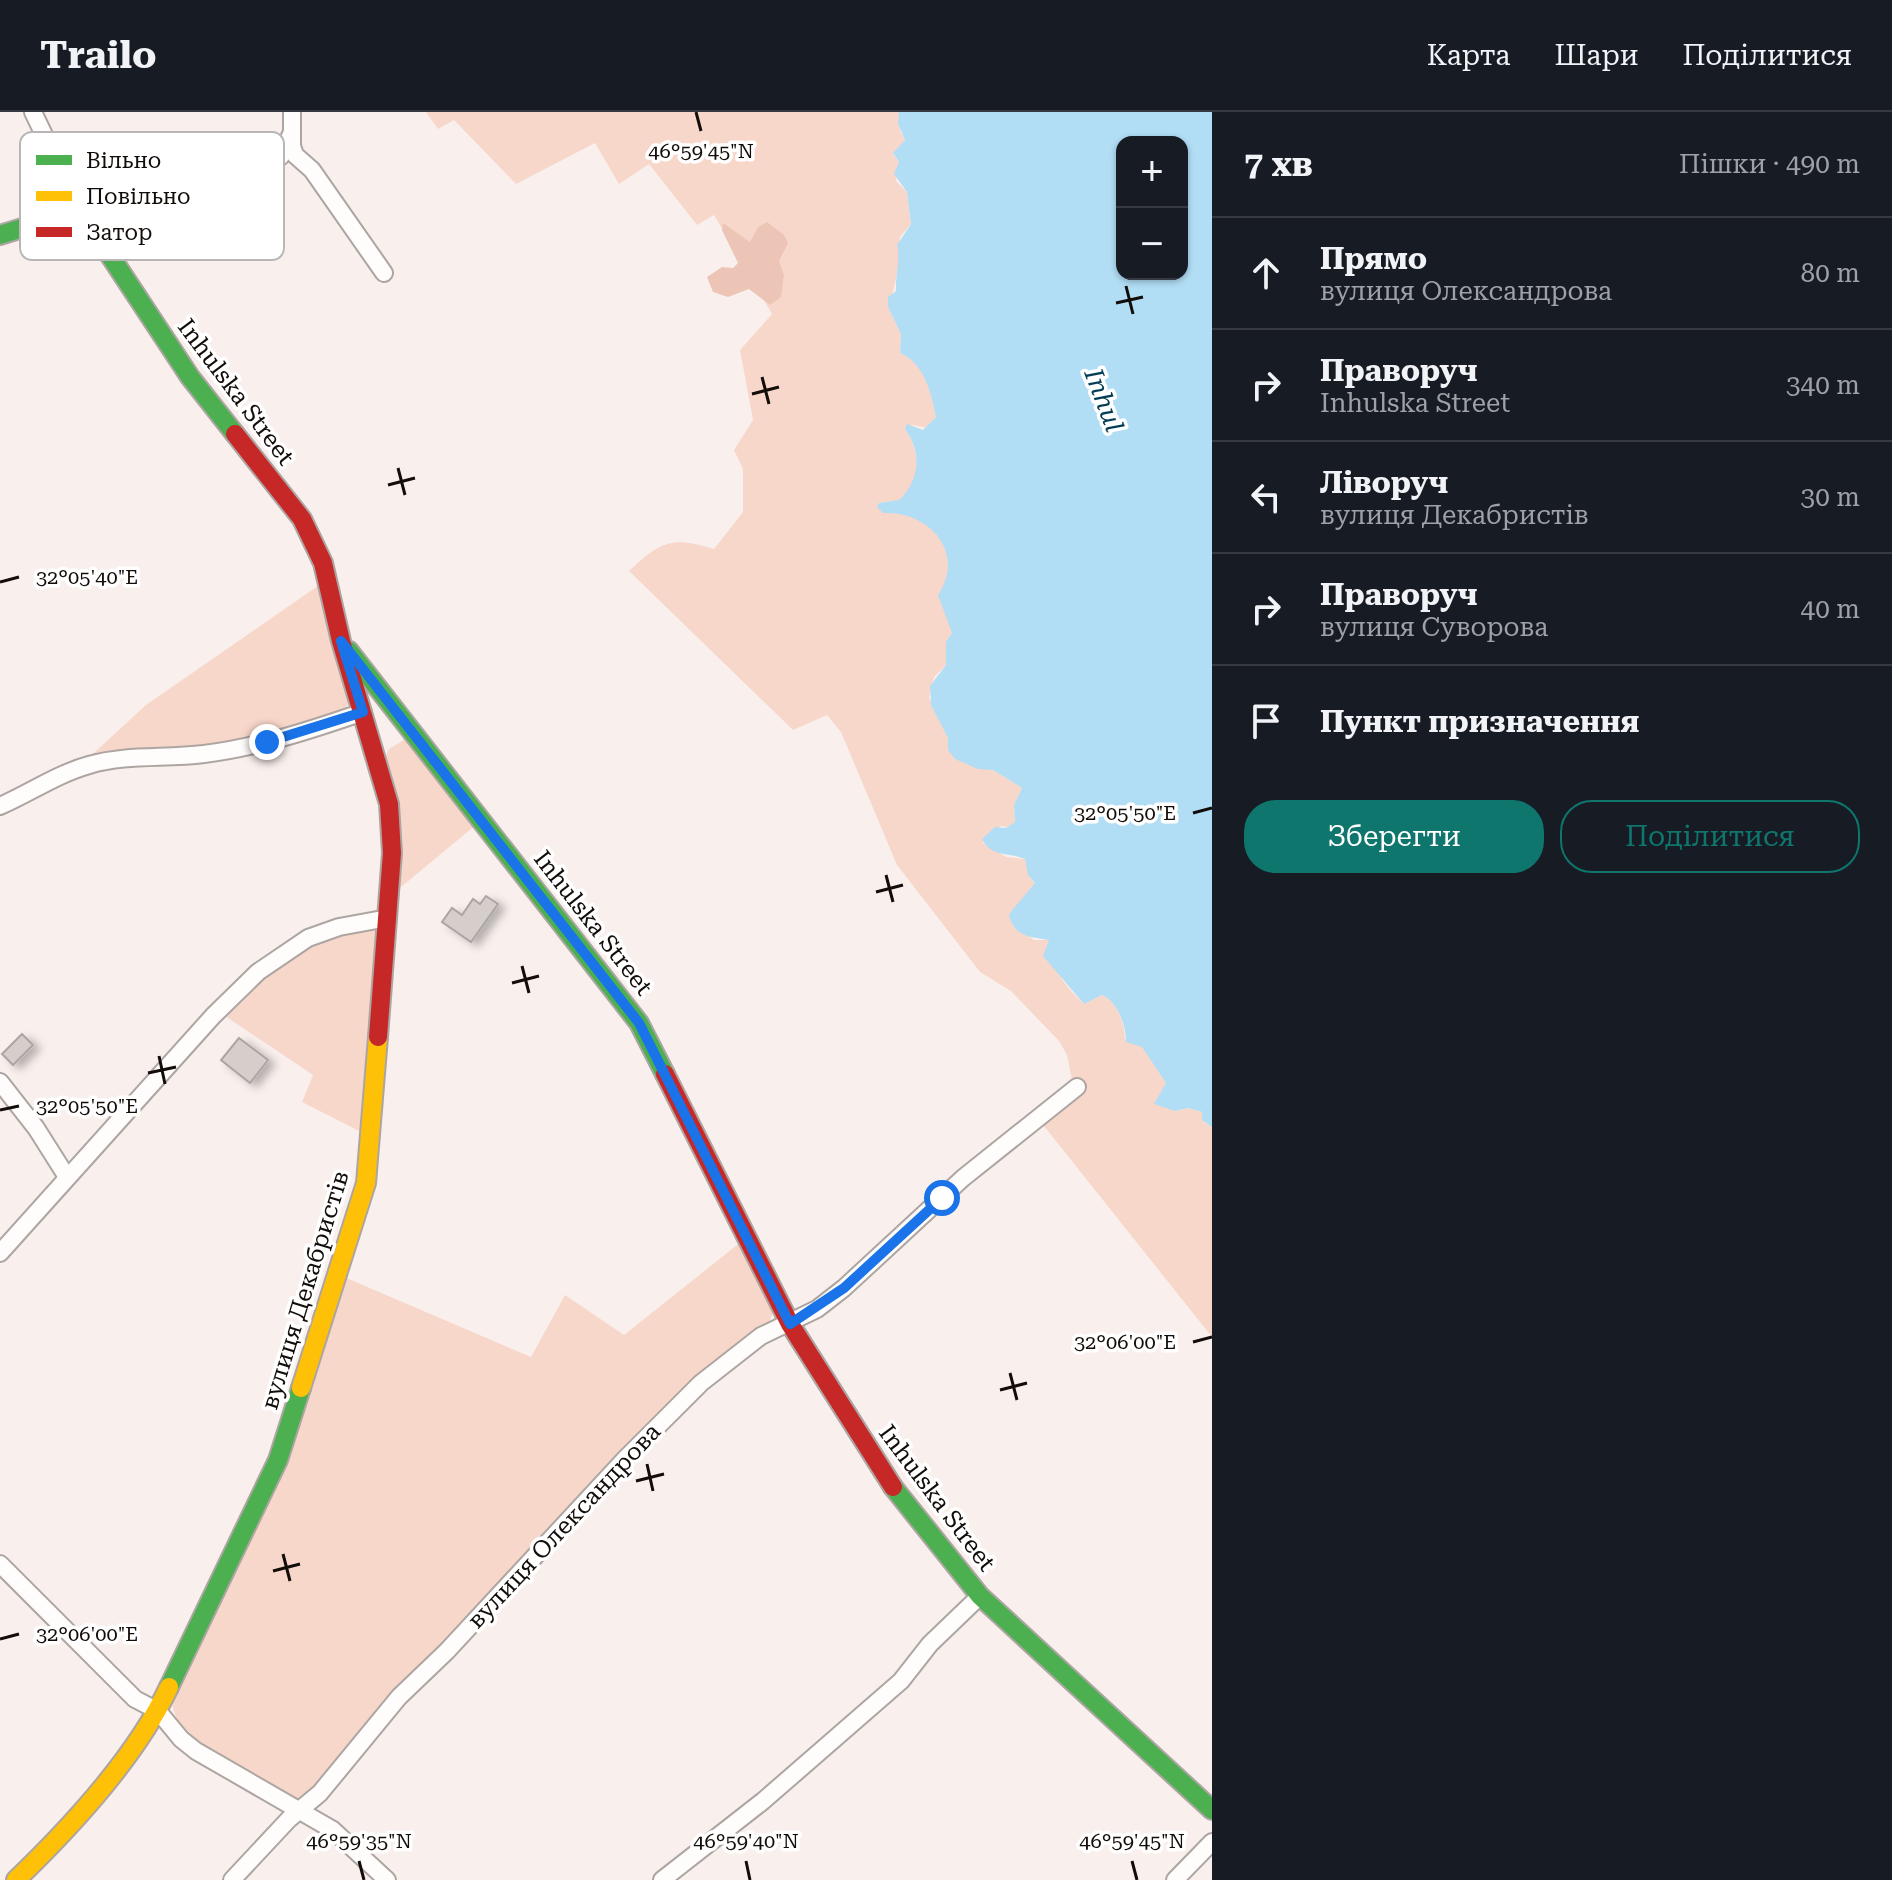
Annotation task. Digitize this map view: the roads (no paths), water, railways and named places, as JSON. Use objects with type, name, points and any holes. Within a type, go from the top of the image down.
[{"type":"street","name":"Inhulska Street","points":[[33,112],[43,132]]},
{"type":"street","points":[[292,112],[292,146],[384,273]]},
{"type":"street","points":[[284,149],[292,132]]},
{"type":"street","points":[[284,161],[302,162]]},
{"type":"street","points":[[0,235],[20,229]]},
{"type":"street","name":"Inhulska Street","points":[[114,260],[190,377],[302,519],[323,563],[341,641],[639,1023],[790,1324],[891,1484],[980,1596],[1212,1810]]},
{"type":"street","name":"вулиця Декабристів","points":[[16,1880],[66,1832],[158,1711],[278,1460],[359,1211],[366,1183],[392,853],[389,804],[341,641]]},
{"type":"street","points":[[0,806],[85,765],[116,758],[237,749],[296,735],[363,712]]},
{"type":"street","points":[[0,1253],[258,972],[308,938],[339,927],[388,918]]},
{"type":"street","points":[[0,1082],[36,1128],[67,1177]]},
{"type":"street","name":"вулиця Олександрова","points":[[232,1880],[320,1793],[399,1697],[447,1651],[625,1459],[690,1394],[735,1353],[761,1336],[790,1324],[844,1288],[963,1178],[1077,1087]]},
{"type":"street","points":[[0,1564],[135,1699],[158,1711],[181,1739],[196,1751],[333,1830],[387,1880]]},
{"type":"street","points":[[662,1880],[763,1801],[901,1681],[930,1644],[980,1596]]},
{"type":"street","points":[[1175,1880],[1212,1842]]},
{"type":"water","name":"Inhul","points":[[899,112],[1212,112],[1212,1127],[1202,1120],[1202,1112],[1188,1108],[1175,1111],[1154,1104],[1166,1083],[1142,1047],[1126,1042],[1117,1009],[1102,995],[1084,1004],[1043,956],[1049,940],[1024,934],[1014,927],[1009,914],[1035,883],[1028,875],[1025,859],[996,852],[982,839],[995,827],[1006,828],[1015,822],[1014,805],[1022,788],[993,770],[978,769],[955,759],[948,750],[948,738],[931,705],[930,686],[946,665],[946,642],[952,633],[938,595],[946,580],[946,551],[929,527],[900,514],[883,513],[877,507],[879,503],[899,500],[915,475],[916,457],[905,429],[907,424],[923,430],[936,417],[921,371],[900,353],[901,334],[888,307],[888,297],[896,291],[897,245],[911,224],[907,192],[894,174],[899,162],[893,153],[905,140],[898,124]]}]
